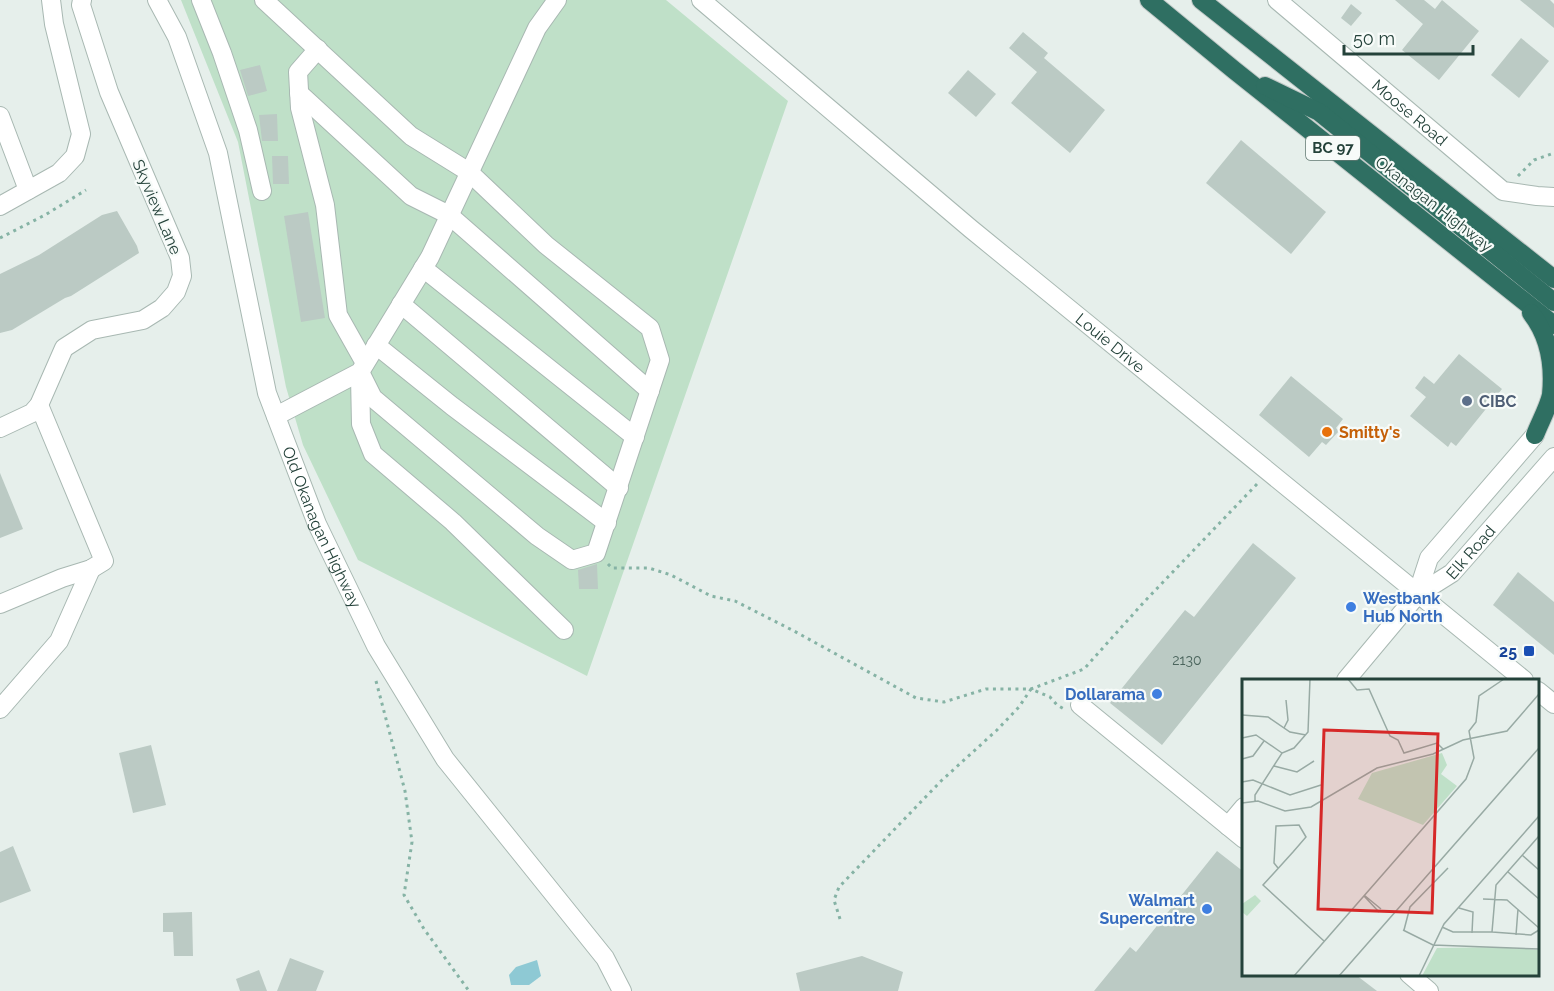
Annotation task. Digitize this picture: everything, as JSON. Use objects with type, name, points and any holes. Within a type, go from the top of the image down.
[{"type":"highway","name":"Okanagan Highway","points":[[1149,0],[1554,325]]},
{"type":"highway","name":"Okanagan Highway","points":[[1201,0],[1554,279]]},
{"type":"highway","points":[[1234,70],[1319,112],[1554,302]]},
{"type":"highway","points":[[1518,295],[1540,324],[1548,340],[1552,363],[1551,394],[1536,435]]},
{"type":"highway","points":[[1536,435],[1554,411]]},
{"type":"street","points":[[0,206],[59,173],[75,156],[81,134],[54,24],[51,0]]},
{"type":"street","name":"Skyview Lane","points":[[39,405],[64,348],[92,330],[143,320],[162,308],[176,292],[182,276],[180,258],[109,92],[81,5],[82,0]]},
{"type":"street","name":"Old Okanagan Highway","points":[[157,0],[177,37],[218,153],[267,393],[316,524],[376,646],[446,759],[605,958],[622,991]]},
{"type":"street","points":[[201,0],[248,130],[262,191]]},
{"type":"street","points":[[264,0],[318,48],[411,136],[469,172],[546,245],[650,328],[660,360],[596,552],[572,560],[537,536],[373,398],[338,315],[325,205],[300,108],[298,72],[318,48]]},
{"type":"street","points":[[276,416],[362,368],[423,268],[537,28],[557,0]]},
{"type":"street","name":"Louie Drive","points":[[701,0],[971,229],[1522,679]]},
{"type":"street","name":"Moose Road","points":[[1276,0],[1503,191]]},
{"type":"street","points":[[299,93],[411,196],[449,215],[650,391]]},
{"type":"street","points":[[0,116],[28,190]]},
{"type":"street","points":[[1503,191],[1554,197]]},
{"type":"street","points":[[423,268],[635,437]]},
{"type":"street","points":[[401,304],[619,488]]},
{"type":"street","points":[[376,345],[452,406],[607,523]]},
{"type":"street","points":[[362,368],[361,424],[373,454],[453,522],[564,630]]},
{"type":"street","points":[[0,428],[32,413],[39,405],[104,561],[91,569],[0,603]]},
{"type":"street","name":"Elk Road","points":[[1417,595],[1429,558],[1536,435]]},
{"type":"street","name":"Elk Road","points":[[1417,595],[1452,573],[1554,458]]},
{"type":"street","points":[[0,709],[59,641],[91,569]]},
{"type":"street","points":[[1348,679],[1417,595]]},
{"type":"street","points":[[1539,692],[1554,704]]},
{"type":"street","points":[[1072,708],[1242,837]]},
{"type":"street","points":[[1228,826],[1242,809]]},
{"type":"street","points":[[1410,976],[1429,991]]},
{"type":"path","points":[[1503,191],[1534,160],[1554,153]]},
{"type":"path","points":[[0,238],[45,215],[86,190]]},
{"type":"path","points":[[596,552],[612,567],[649,568],[671,575],[711,596],[735,601],[916,698],[944,702],[986,689],[1031,689],[1084,669],[1144,602],[1268,472]]},
{"type":"path","points":[[374,672],[405,791],[412,842],[404,895],[424,929],[469,991]]},
{"type":"path","points":[[1031,689],[1050,697],[1057,705],[1072,708]]},
{"type":"path","points":[[840,919],[834,900],[839,887],[941,781],[990,738],[1019,707],[1031,689]]},
{"type":"green space","points":[[181,0],[666,0],[788,101],[587,676],[358,560],[303,445],[286,387],[238,142]]},
{"type":"water","points":[[537,960],[541,976],[529,985],[511,985],[509,975],[516,967]]},
{"type":"building","points":[[1395,0],[1424,0],[1435,9],[1442,0],[1479,31],[1439,80],[1402,50],[1423,24]]},
{"type":"building","points":[[1520,0],[1550,0],[1554,4],[1554,28]]},
{"type":"building","points":[[1351,4],[1362,13],[1351,26],[1341,18]]},
{"type":"building","points":[[1023,32],[1048,53],[1044,58],[1105,110],[1070,153],[1011,103],[1037,72],[1009,48]]},
{"type":"building","points":[[1521,38],[1549,61],[1519,98],[1491,75]]},
{"type":"building","points":[[260,65],[267,91],[248,96],[240,70]]},
{"type":"building","points":[[968,70],[996,94],[976,117],[948,93]]},
{"type":"building","points":[[277,114],[278,141],[262,141],[259,115]]},
{"type":"building","points":[[1241,140],[1326,212],[1291,254],[1206,183]]},
{"type":"building","points":[[272,156],[288,156],[289,184],[273,184]]},
{"type":"building","points":[[117,211],[139,253],[12,330],[0,333],[0,274],[39,255],[102,215]]},
{"type":"building","points":[[308,212],[325,318],[301,322],[284,216]]},
{"type":"building","points":[[1459,354],[1502,389],[1456,446],[1451,442],[1448,447],[1410,416],[1426,397],[1415,388],[1424,376],[1434,384]]},
{"type":"building","points":[[1291,376],[1343,419],[1336,428],[1339,431],[1326,445],[1322,442],[1309,457],[1259,415]]},
{"type":"building","points":[[0,473],[23,529],[0,538]]},
{"type":"building","points":[[1253,543],[1296,578],[1162,745],[1110,703],[1185,610],[1194,617]]},
{"type":"building","points":[[597,564],[598,589],[579,589],[578,570]]},
{"type":"building","points":[[1518,572],[1554,602],[1554,655],[1493,605]]},
{"type":"building","points":[[151,745],[166,805],[133,813],[119,753]]},
{"type":"building","points":[[13,846],[31,891],[0,903],[0,852]]},
{"type":"building","name":"Walmart Supercentre","points":[[1217,851],[1242,870],[1242,976],[1357,976],[1377,991],[1094,991],[1130,947],[1136,952]]},
{"type":"building","points":[[192,912],[193,956],[174,956],[173,932],[163,932],[163,913]]},
{"type":"building","points":[[862,956],[903,972],[898,991],[800,991],[796,973]]},
{"type":"building","points":[[290,958],[324,971],[316,991],[277,991]]},
{"type":"building","points":[[259,970],[267,991],[240,991],[236,979]]},
{"type":"place","name":"CIBC","points":[[1467,401]]},
{"type":"place","name":"Smitty's","points":[[1327,432]]},
{"type":"place","name":"Westbank Hub North","points":[[1351,607]]},
{"type":"place","name":"25","points":[[1529,651]]},
{"type":"place","name":"Dollarama","points":[[1157,694]]},
{"type":"place","name":"Walmart Supercentre","points":[[1207,909]]}]
